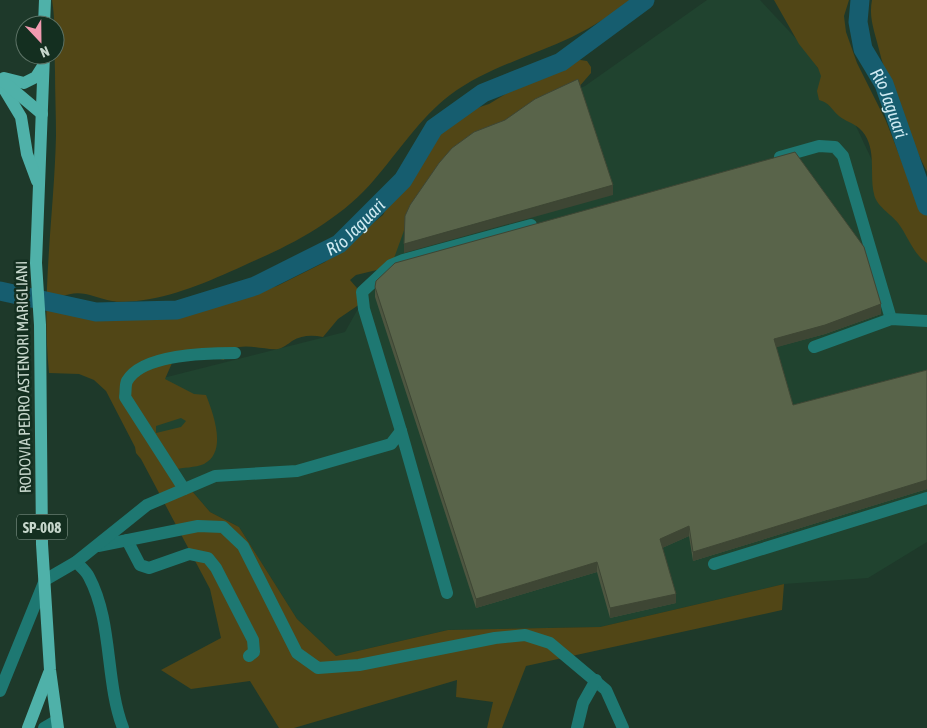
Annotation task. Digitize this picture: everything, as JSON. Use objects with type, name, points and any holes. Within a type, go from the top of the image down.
[{"type":"main road","points":[[44,0],[44,15]]},
{"type":"main road","points":[[0,79],[24,83],[36,77],[42,65]]},
{"type":"main road","name":"RODOVIA PEDRO ASTENORI MARIGLIANI","points":[[44,65],[36,263],[40,325],[42,544],[50,670],[57,724]]},
{"type":"main road","points":[[0,79],[42,114]]},
{"type":"main road","points":[[0,79],[21,117],[27,154],[40,188]]},
{"type":"main road","points":[[25,99],[42,94]]},
{"type":"main road","points":[[28,728],[50,670]]},
{"type":"street","points":[[772,159],[819,146],[835,147],[843,156],[891,319]]},
{"type":"street","points":[[447,593],[364,309],[362,292],[391,265],[403,260],[541,222]]},
{"type":"street","points":[[814,347],[891,319],[927,321]]},
{"type":"street","points":[[184,489],[125,397],[126,382],[138,370],[152,363],[200,353],[235,353]]},
{"type":"street","points":[[0,691],[45,580],[76,562],[147,505],[215,476],[297,471],[391,444],[401,431]]},
{"type":"street","points":[[714,564],[927,498]]},
{"type":"street","points":[[96,546],[198,526],[223,528],[243,546],[297,653],[318,668],[359,664],[495,638],[525,635],[550,643],[596,680],[606,690],[623,728]]},
{"type":"street","points":[[127,540],[140,566],[149,568],[189,554],[208,558],[216,568],[253,640],[254,652],[249,656]]},
{"type":"street","points":[[76,562],[89,576],[98,601],[115,705],[123,728]]},
{"type":"street","points":[[577,728],[584,703],[596,680]]},
{"type":"street","points":[[113,728],[115,705]]},
{"type":"street","points":[[44,728],[57,724]]},
{"type":"shaded area","points":[[52,0],[634,0],[572,37],[479,77],[450,95],[419,125],[362,193],[335,216],[288,245],[217,277],[163,296],[121,302],[74,293],[61,297],[61,302],[89,319],[162,317],[182,314],[277,286],[325,262],[383,215],[415,155],[440,120],[489,104],[557,63],[574,59],[587,61],[591,67],[591,73],[578,88],[410,214],[393,261],[381,269],[356,275],[350,280],[363,295],[360,304],[338,319],[323,337],[303,337],[278,349],[240,347],[228,353],[224,360],[203,355],[172,363],[165,379],[194,394],[206,395],[217,432],[215,451],[211,458],[204,464],[174,470],[210,512],[239,527],[297,619],[336,656],[448,630],[600,627],[784,584],[782,610],[526,666],[502,728],[487,728],[493,702],[456,697],[457,680],[294,728],[279,728],[250,681],[191,689],[161,670],[221,638],[210,589],[141,459],[136,453],[135,447],[106,391],[94,380],[79,374],[49,373],[46,313],[55,166],[55,65],[65,65],[65,15],[53,15]],"holes":[[[181,418],[186,421],[181,427],[156,433],[156,426]]]},
{"type":"shaded area","points":[[707,0],[760,0],[803,46],[855,124],[913,248],[927,261],[927,542],[868,578],[784,584],[600,627],[448,630],[336,656],[297,619],[239,527],[210,512],[156,449],[156,426],[163,378],[345,332],[405,225],[490,126],[585,86]]},
{"type":"shaded area","points":[[774,0],[849,0],[844,16],[846,32],[857,63],[886,121],[916,198],[927,215],[927,263],[914,250],[898,223],[884,210],[875,198],[869,142],[859,128],[841,118],[828,105],[819,100],[817,91],[821,76],[818,68],[799,44]]},
{"type":"shaded area","points":[[872,0],[927,0],[927,172],[886,76],[872,21]]},
{"type":"building","points":[[578,79],[613,185],[404,244],[405,216],[410,205],[439,163],[452,148],[474,132],[505,120],[535,99]]},
{"type":"building","points":[[795,152],[864,247],[881,304],[825,325],[774,339],[793,405],[927,370],[927,480],[693,552],[689,526],[660,539],[676,594],[610,608],[597,562],[476,599],[375,287],[376,281],[395,263]]},
{"type":"waterway","name":"Rio Jaguari","points":[[0,291],[96,312],[177,310],[255,286],[339,244],[403,180],[434,128],[483,93],[561,62],[645,0]]},
{"type":"waterway","name":"Rio Jaguari","points":[[860,0],[858,22],[863,49],[884,84],[927,206]]}]
